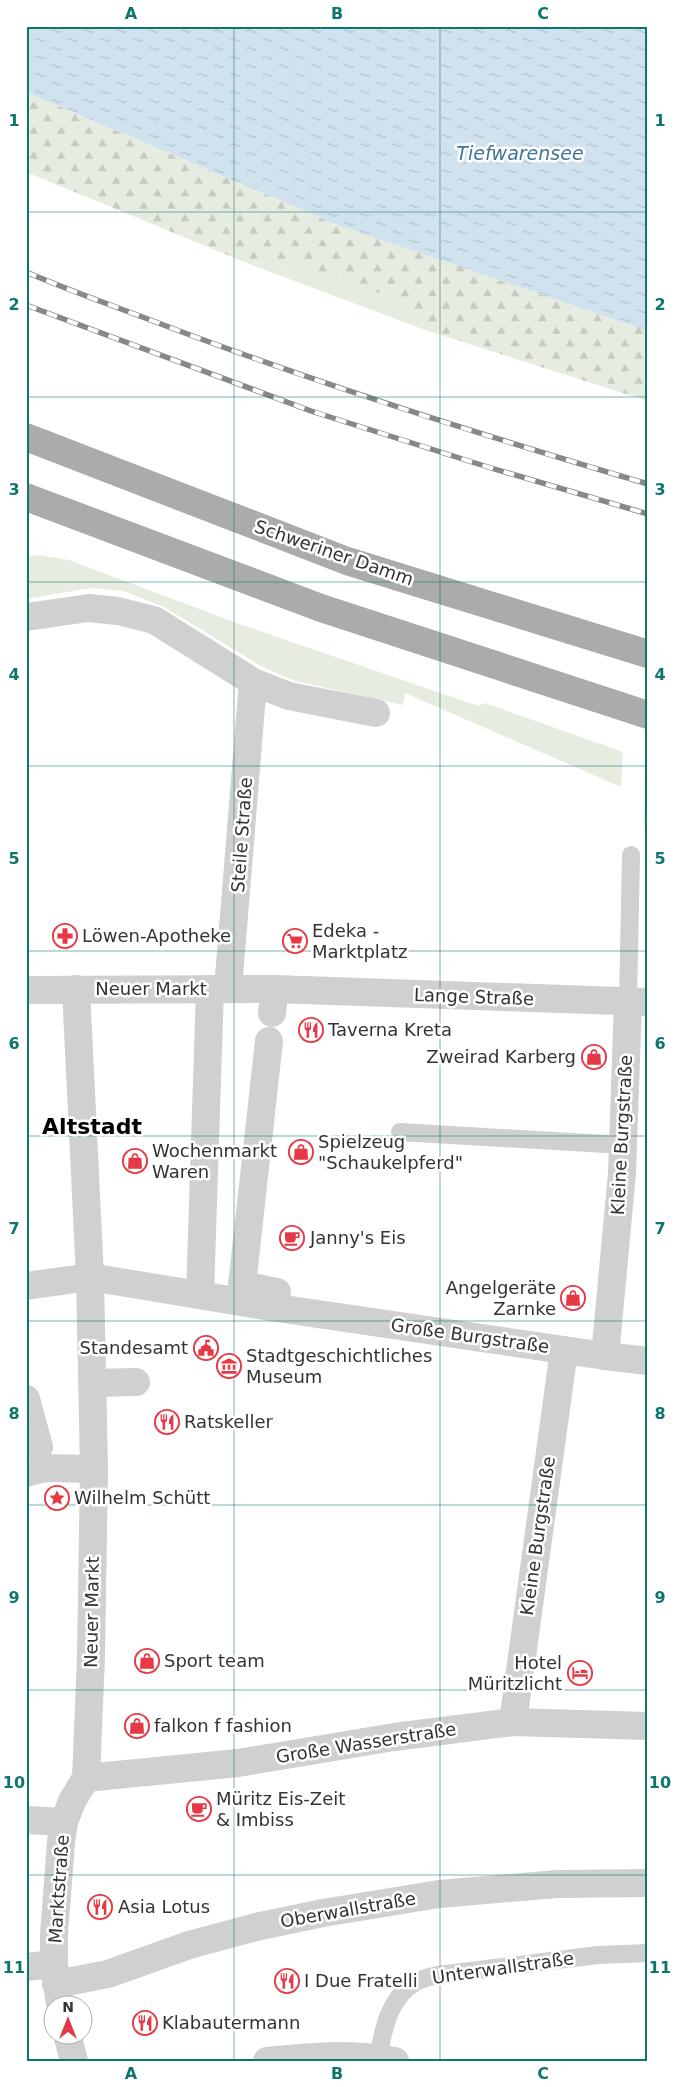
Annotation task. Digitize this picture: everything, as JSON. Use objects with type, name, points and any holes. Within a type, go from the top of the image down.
[{"type":"main road","name":"Schweriner Damm","points":[[26,437],[347,561],[648,654]]},
{"type":"main road","points":[[26,497],[321,608],[648,714]]},
{"type":"street","points":[[26,617],[89,608],[118,611],[154,620],[254,682],[289,696],[376,713]]},
{"type":"street","name":"Steile Straße","points":[[243,1055],[219,989],[254,682]]},
{"type":"street","name":"Neuer Markt","points":[[76,989],[90,1277],[94,1457],[91,1656],[86,1778]]},
{"type":"street","name":"Neuer Markt","points":[[26,990],[219,989],[283,997]]},
{"type":"street","name":"Lange Straße","points":[[283,997],[508,998],[638,1002]]},
{"type":"street","name":"Kleine Burgstraße","points":[[605,1356],[638,1002]]},
{"type":"street","points":[[200,1295],[224,1251],[230,1153],[243,1055]]},
{"type":"street","points":[[243,1055],[230,1153],[224,1251],[242,1285],[278,1292],[299,1310]]},
{"type":"street","name":"Große Burgstraße","points":[[26,1286],[90,1277],[564,1350],[648,1361]]},
{"type":"street","name":"Kleine Burgstraße","points":[[513,1722],[564,1350]]},
{"type":"street","points":[[92,1383],[136,1382]]},
{"type":"street","points":[[26,1399],[39,1447]]},
{"type":"street","points":[[26,1472],[94,1457]]},
{"type":"street","name":"Große Wasserstraße","points":[[86,1778],[238,1763],[394,1737],[513,1722],[648,1726]]},
{"type":"street","name":"Marktstraße","points":[[57,1984],[55,1925],[64,1822],[72,1801],[86,1778]]},
{"type":"street","points":[[26,1820],[64,1822]]},
{"type":"street","name":"Oberwallstraße","points":[[26,1967],[57,1984],[108,1974],[189,1945],[256,1927],[323,1913],[439,1894],[558,1884],[648,1883]]},
{"type":"street","points":[[70,2044],[74,2061]]},
{"type":"street","points":[[267,2061],[310,2056],[387,2059]]},
{"type":"lane","points":[[631,855],[638,1002]]},
{"type":"lane","points":[[400,1132],[624,1146]]},
{"type":"lane","name":"Unterwallstraße","points":[[387,2059],[384,2029],[390,2013],[402,1992],[416,1981],[438,1975],[579,1958],[648,1954]]},
{"type":"green space","points":[[26,92],[340,226],[648,331],[648,401],[428,331],[407,303],[299,265],[247,263],[26,172]]},
{"type":"green space","points":[[247,263],[299,265],[407,303],[428,331]]},
{"type":"green space","points":[[40,555],[69,560],[234,622],[478,706],[485,703],[623,752],[621,787],[405,693],[403,705],[295,681],[261,666],[164,607],[123,591],[90,588],[26,599],[26,557]]},
{"type":"green space","points":[[645,756],[648,757],[648,829],[644,829]]},
{"type":"water","name":"Tiefwarensee","points":[[26,26],[648,26],[648,331],[340,226],[26,92]]},
{"type":"railway","points":[[26,272],[275,366],[523,447],[648,484]]},
{"type":"railway","points":[[26,305],[311,411],[491,468],[648,514]]},
{"type":"place","name":"Löwen-Apotheke","points":[[65,936]]},
{"type":"place","name":"Edeka - Marktplatz","points":[[295,941]]},
{"type":"place","name":"Taverna Kreta","points":[[311,1030]]},
{"type":"place","name":"Zweirad Karberg","points":[[594,1057]]},
{"type":"place","name":"Spielzeug \"Schaukelpferd\"","points":[[301,1152]]},
{"type":"place","name":"Wochenmarkt Waren","points":[[135,1161]]},
{"type":"place","name":"Janny's Eis","points":[[292,1238]]},
{"type":"place","name":"Angelgeräte Zarnke","points":[[573,1298]]},
{"type":"place","name":"Standesamt","points":[[206,1348]]},
{"type":"place","name":"Stadtgeschichtliches Museum","points":[[229,1366]]},
{"type":"place","name":"Ratskeller","points":[[167,1422]]},
{"type":"place","name":"Wilhelm Schütt","points":[[57,1498]]},
{"type":"place","name":"Sport team","points":[[147,1661]]},
{"type":"place","name":"Hotel Müritzlicht","points":[[580,1673]]},
{"type":"place","name":"falkon f fashion","points":[[137,1726]]},
{"type":"place","name":"Müritz Eis-Zeit & Imbiss","points":[[199,1809]]},
{"type":"place","name":"Asia Lotus","points":[[100,1907]]},
{"type":"place","name":"I Due Fratelli","points":[[287,1981]]},
{"type":"place","name":"Klabautermann","points":[[145,2023]]},
{"type":"district","name":"Altstadt","points":[[92,1126]]}]
